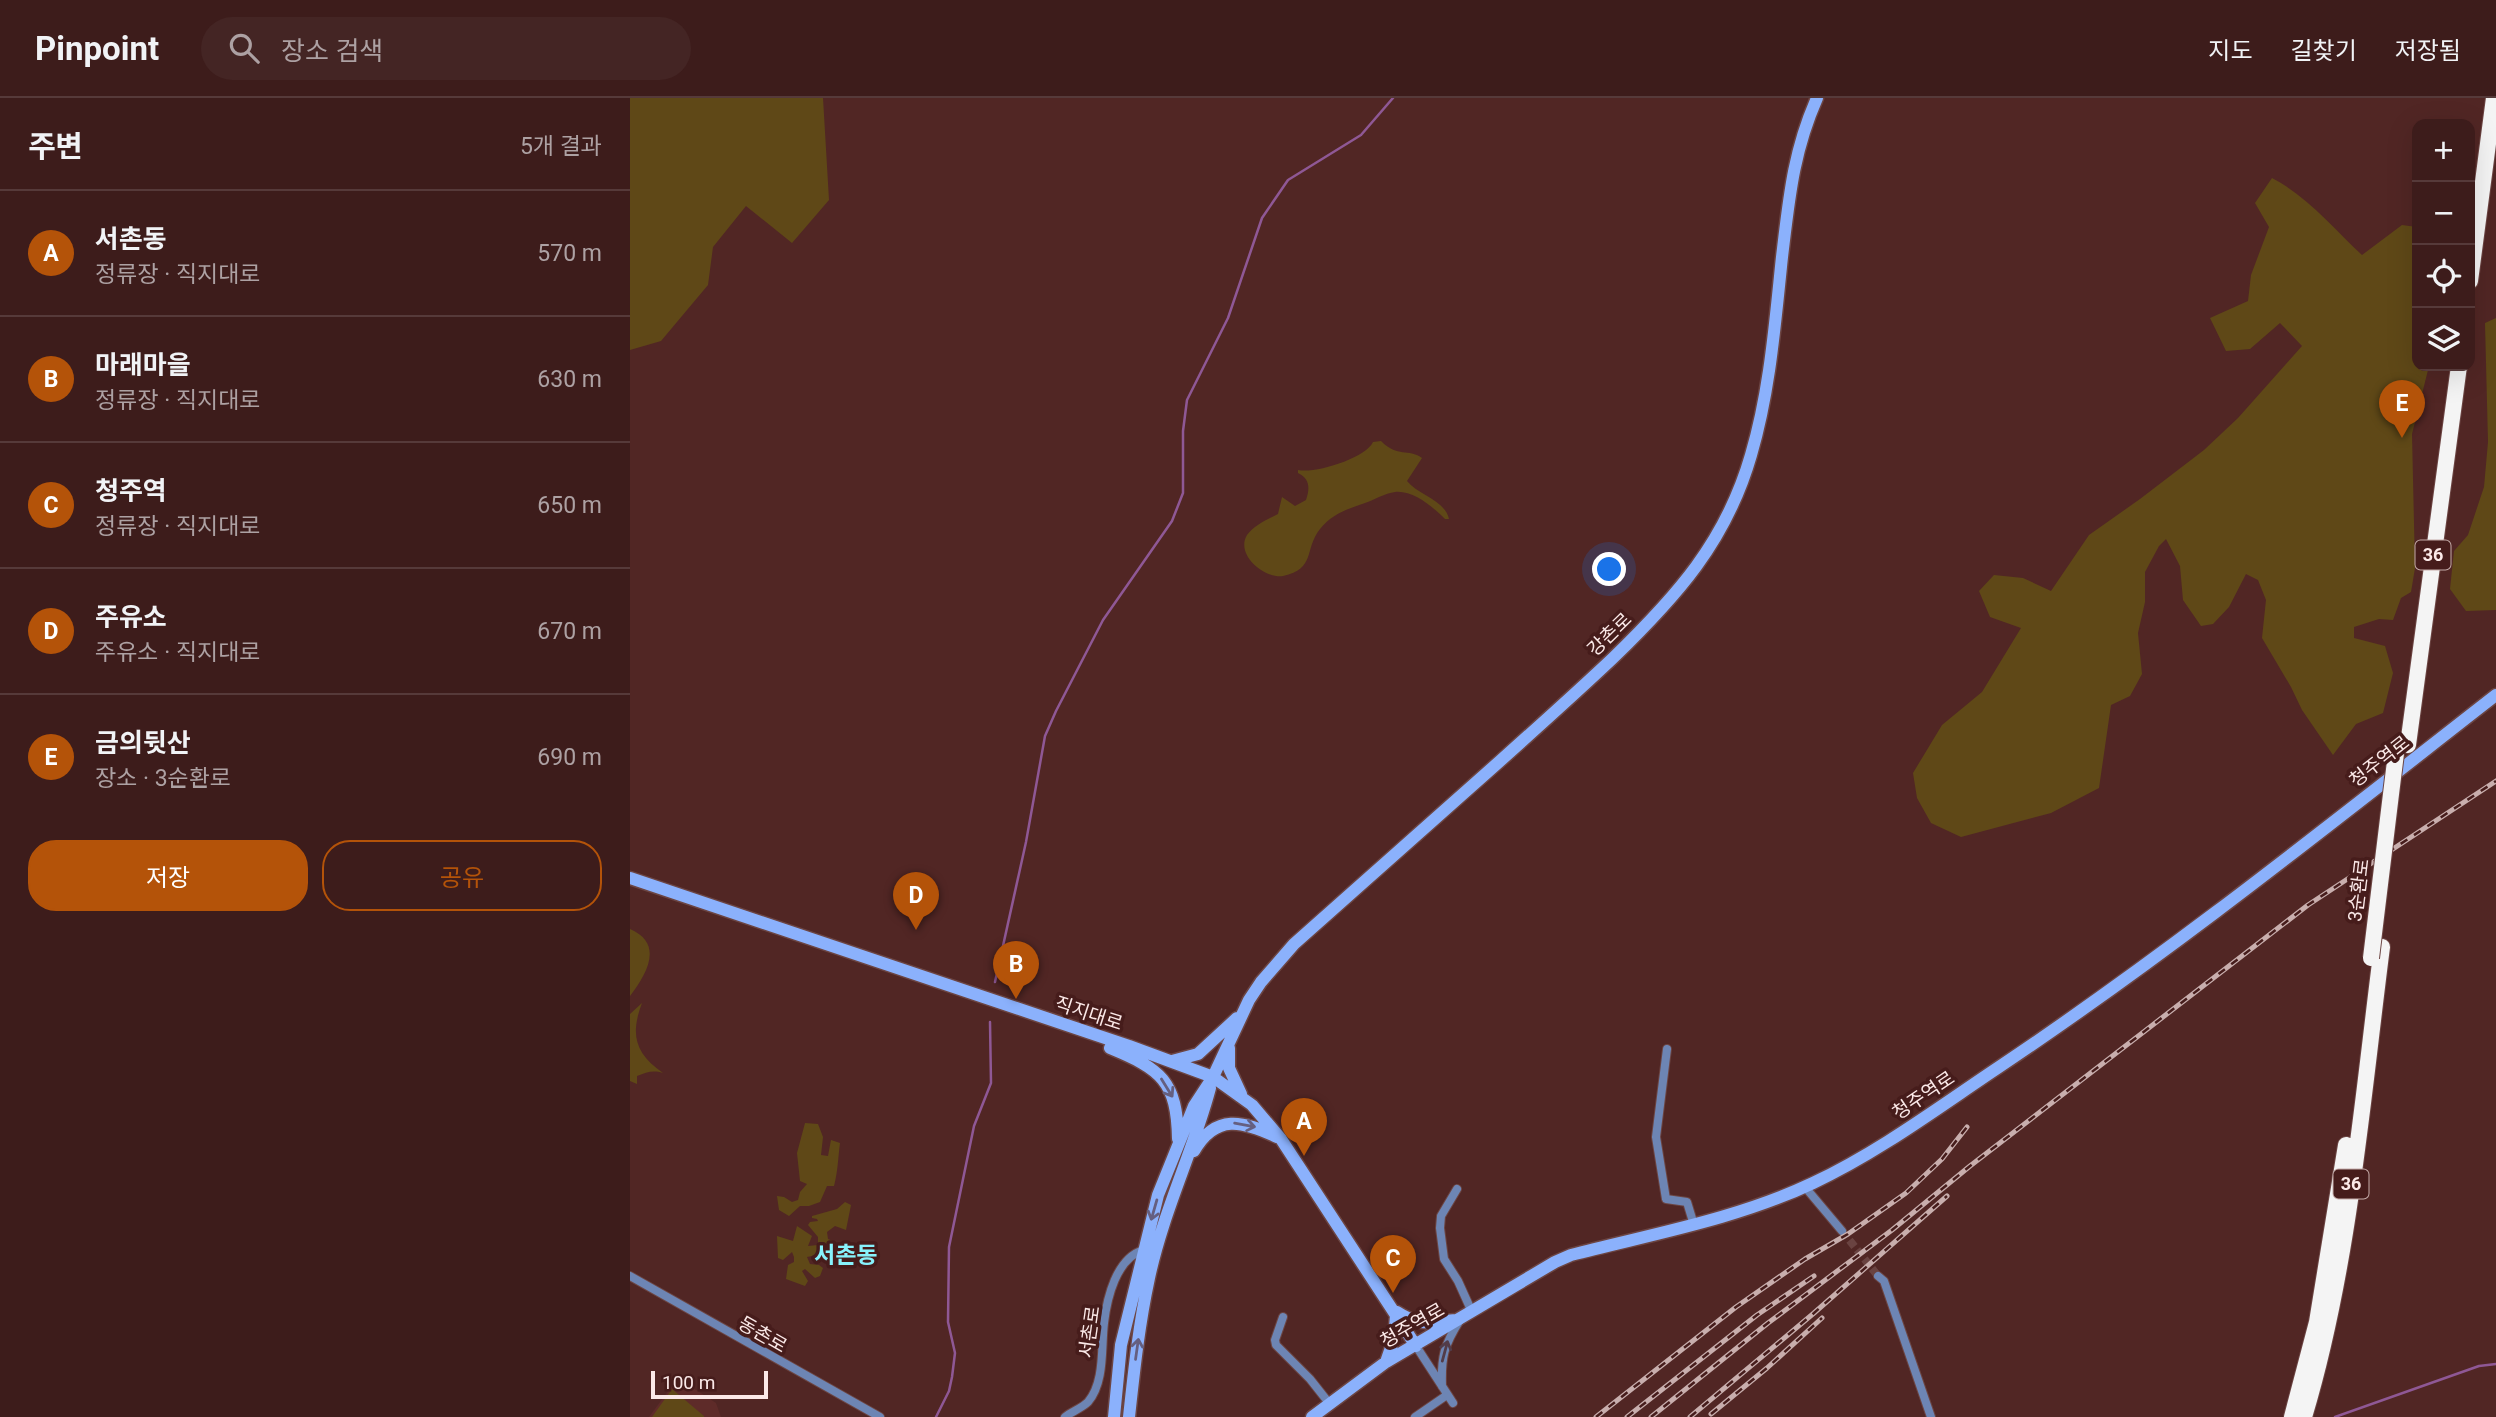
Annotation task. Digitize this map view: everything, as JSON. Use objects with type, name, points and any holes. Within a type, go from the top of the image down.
[{"type":"highway","points":[[2472,182],[2483,98]]},
{"type":"highway","points":[[2475,245],[2494,98]]},
{"type":"highway","name":"3순환로","points":[[2304,1417],[2321,1352],[2347,1210],[2447,371]]},
{"type":"highway","name":"3순환로","points":[[2403,745],[2458,371]]},
{"type":"highway","name":"3순환로","points":[[2292,1417],[2309,1358],[2325,1277],[2377,953]]},
{"type":"main road","name":"강촌로","points":[[1213,1077],[1261,982],[1294,944],[1572,697],[1659,613],[1684,586],[1708,551],[1731,507],[1751,457],[1764,402],[1795,161],[1817,98]]},
{"type":"main road","name":"청주역로","points":[[1312,1417],[1386,1362],[1460,1320],[1518,1282],[1563,1258],[1738,1213],[1805,1187],[1848,1165],[2095,1003],[2496,695]]},
{"type":"main road","name":"직지대로","points":[[630,878],[1094,1034],[1213,1077],[1243,1097],[1281,1139],[1416,1346]]},
{"type":"main road","points":[[1171,1061],[1198,1054],[1222,1035],[1245,1011]]},
{"type":"main road","points":[[1094,1034],[1109,1047],[1143,1061],[1169,1086],[1177,1112],[1178,1146]]},
{"type":"main road","points":[[1230,1043],[1229,1068],[1243,1097]]},
{"type":"main road","points":[[1114,1417],[1121,1345],[1158,1195],[1194,1106],[1213,1077]]},
{"type":"main road","points":[[1129,1417],[1149,1277],[1213,1077]]},
{"type":"main road","points":[[1181,1172],[1200,1140],[1217,1128],[1231,1123],[1245,1123],[1281,1139]]},
{"type":"main road","points":[[1386,1362],[1394,1339],[1393,1312],[1421,1323],[1460,1320]]},
{"type":"street","points":[[1667,1049],[1656,1137],[1666,1199],[1687,1202],[1694,1224]]},
{"type":"street","points":[[1805,1187],[1842,1231]]},
{"type":"street","points":[[1457,1189],[1441,1216],[1440,1228],[1444,1259],[1458,1280],[1462,1295],[1472,1312]]},
{"type":"street","name":"서촌로","points":[[1065,1417],[1087,1403],[1097,1383],[1104,1322],[1113,1286],[1126,1260],[1143,1250]]},
{"type":"street","name":"동촌로","points":[[630,1276],[880,1417]]},
{"type":"street","points":[[1878,1276],[1884,1281],[1931,1417]]},
{"type":"street","points":[[1283,1317],[1275,1340],[1276,1346],[1310,1379],[1329,1403]]},
{"type":"street","points":[[1442,1386],[1441,1366],[1445,1344],[1460,1320]]},
{"type":"street","points":[[1416,1346],[1452,1403]]},
{"type":"street","points":[[1415,1417],[1447,1395]]},
{"type":"shaded area","points":[[630,98],[823,98],[829,200],[792,243],[746,206],[713,247],[708,285],[661,341],[630,350]]},
{"type":"shaded area","points":[[2272,178],[2308,203],[2362,255],[2402,225],[2412,226],[2412,371],[2428,371],[2412,434],[2415,568],[2411,592],[2401,598],[2393,620],[2379,619],[2354,627],[2354,638],[2385,646],[2393,673],[2383,713],[2356,724],[2333,755],[2302,710],[2262,638],[2266,600],[2258,580],[2246,574],[2229,607],[2213,624],[2201,626],[2183,600],[2180,566],[2166,539],[2159,546],[2145,572],[2145,602],[2138,633],[2142,674],[2130,696],[2111,705],[2099,788],[2051,813],[1961,837],[1931,823],[1917,798],[1913,773],[1942,725],[1982,692],[2021,628],[1990,617],[1979,591],[1994,575],[2023,578],[2051,591],[2089,535],[2204,450],[2238,418],[2302,346],[2280,323],[2250,349],[2226,351],[2210,318],[2248,301],[2251,275],[2269,227],[2255,203]]},
{"type":"shaded area","points":[[2496,318],[2496,610],[2466,611],[2450,589],[2454,551],[2468,535],[2484,487],[2488,442],[2485,323]]},
{"type":"shaded area","points":[[1381,441],[1393,449],[1422,458],[1407,481],[1437,502],[1449,519],[1445,519],[1416,496],[1402,492],[1391,493],[1330,519],[1315,536],[1305,563],[1293,573],[1283,576],[1268,574],[1248,558],[1244,543],[1247,535],[1257,525],[1278,514],[1282,497],[1295,506],[1306,500],[1308,484],[1298,470],[1316,470],[1339,464],[1361,454],[1373,442]]},
{"type":"shaded area","points":[[630,929],[641,935],[650,951],[642,979],[630,996]]},
{"type":"shaded area","points":[[642,1003],[636,1025],[638,1042],[646,1058],[663,1073],[650,1072],[637,1076],[637,1084],[630,1081],[630,1014]]},
{"type":"shaded area","points":[[805,1123],[818,1124],[823,1137],[821,1155],[828,1156],[831,1140],[840,1143],[836,1175],[834,1186],[827,1186],[820,1202],[800,1206],[789,1216],[779,1210],[777,1196],[792,1202],[798,1200],[800,1192],[807,1184],[800,1181],[797,1153]]},
{"type":"shaded area","points":[[845,1202],[851,1205],[846,1230],[835,1226],[827,1232],[828,1239],[833,1241],[829,1258],[817,1255],[807,1257],[810,1264],[823,1268],[820,1276],[815,1278],[805,1269],[802,1271],[808,1281],[805,1286],[786,1279],[788,1265],[794,1262],[794,1257],[792,1252],[783,1260],[778,1258],[777,1236],[793,1241],[797,1226],[812,1236],[808,1246],[818,1245],[818,1237],[808,1225],[818,1221],[812,1216],[837,1209]]},
{"type":"shaded area","points":[[678,1378],[716,1403],[721,1417],[649,1417]]},
{"type":"shaded area","points":[[672,1389],[704,1416],[704,1417],[652,1417]]},
{"type":"waterway","points":[[995,982],[1026,842],[1045,736],[1103,620],[1172,521],[1183,493],[1183,431],[1187,400],[1228,318],[1262,218],[1288,180],[1361,135],[1393,98]]},
{"type":"waterway","points":[[936,1417],[949,1391],[952,1377],[955,1353],[948,1322],[949,1247],[974,1126],[991,1083],[990,1022]]},
{"type":"waterway","points":[[2335,1417],[2479,1366],[2496,1364]]},
{"type":"tunnel","points":[[1842,1231],[1878,1276]]},
{"type":"railway","points":[[1651,1417],[1768,1323],[1892,1230],[1970,1166],[2308,905],[2496,781]]},
{"type":"railway","points":[[1596,1417],[1736,1307],[1906,1193],[1942,1159],[1967,1127]]},
{"type":"railway","points":[[1690,1417],[1947,1196]]},
{"type":"railway","points":[[1627,1417],[1757,1315],[1814,1276]]},
{"type":"railway","points":[[1711,1414],[1822,1318]]},
{"type":"place","name":"금의뒷산","points":[[2402,438]]},
{"type":"place","name":"주유소","points":[[916,930]]},
{"type":"place","name":"마래마을","points":[[1016,999]]},
{"type":"place","name":"서촌동","points":[[1304,1156]]},
{"type":"place","name":"청주역","points":[[1393,1293]]},
{"type":"district","name":"서촌동","points":[[846,1255]]}]
